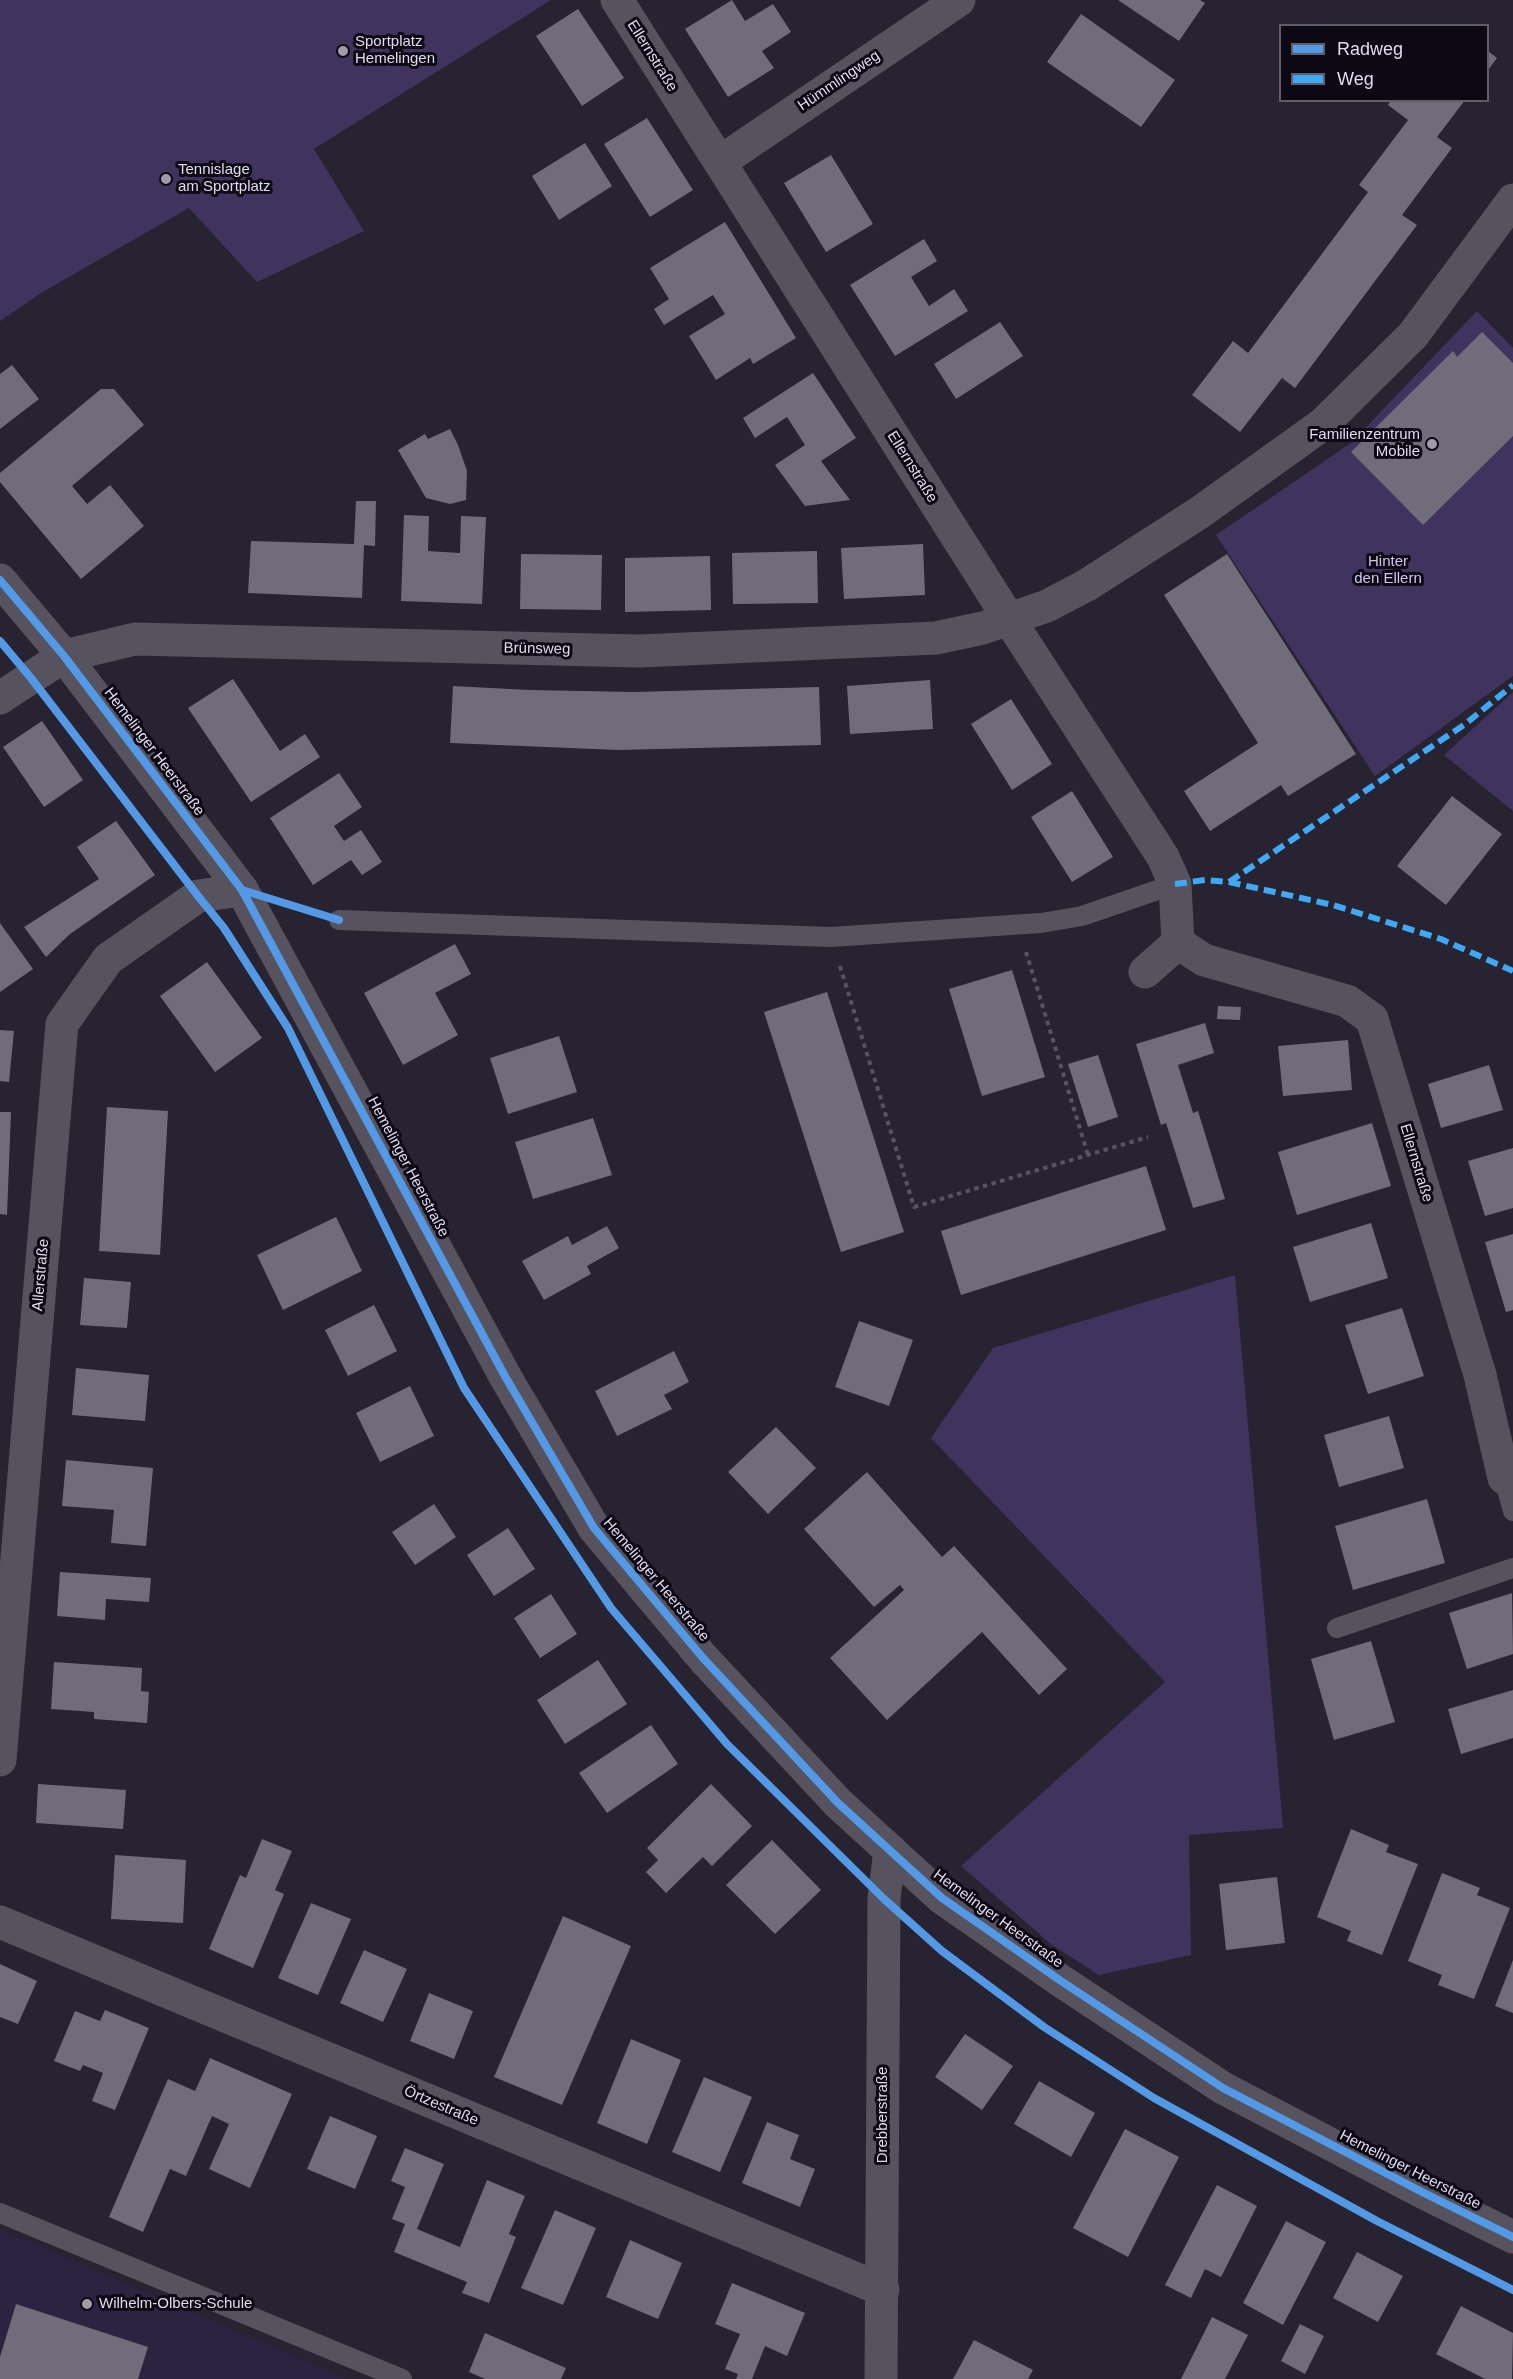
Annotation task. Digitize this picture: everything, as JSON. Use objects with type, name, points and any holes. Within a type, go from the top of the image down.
[{"type":"street","name":"Ellernstraße","points":[[617,0],[1009,619],[1163,856],[1175,884],[1178,943],[1204,960],[1347,1001],[1372,1020],[1480,1375],[1504,1478]]},
{"type":"street","name":"Hümmlingweg","points":[[720,162],[959,0]]},
{"type":"street","points":[[1009,619],[1047,606],[1087,585],[1199,513],[1323,424],[1413,335],[1513,200]]},
{"type":"street","name":"Hemelinger Heerstraße","points":[[0,580],[64,656],[242,890],[506,1378],[594,1528],[703,1658],[837,1803],[942,1898],[1061,1981],[1223,2088],[1513,2237]]},
{"type":"street","name":"Brünsweg","points":[[0,698],[64,656],[135,639],[639,651],[936,638],[983,628],[1009,619]]},
{"type":"street","name":"Allerstraße","points":[[0,1760],[62,1024],[108,959],[198,896],[242,890]]},
{"type":"street","points":[[1145,972],[1178,943]]},
{"type":"street","name":"Drebberstraße","points":[[881,2379],[884,1899],[890,1850]]},
{"type":"street","name":"Örtzestraße","points":[[0,1922],[883,2290]]},
{"type":"lane","points":[[339,920],[831,936],[1018,925],[1082,916],[1175,884]]},
{"type":"lane","name":"Ellernstraße","points":[[1504,1478],[1513,1511]]},
{"type":"lane","points":[[1337,1628],[1513,1568]]},
{"type":"lane","points":[[0,2213],[402,2379]]},
{"type":"path","points":[[1018,925],[1088,1155]]},
{"type":"path","points":[[831,936],[914,1207],[1148,1137]]},
{"type":"path","points":[[433,1326],[464,1388],[496,1439]]},
{"type":"path","points":[[696,1708],[760,1777]]},
{"type":"path","points":[[884,1899],[942,1952],[1026,2013],[1154,2098],[1377,2221],[1513,2290]]},
{"type":"shaded area","name":"Wilhelm-Olbers-Schule","points":[[0,2229],[348,2379],[0,2379]]},
{"type":"green space","name":"Tennislage am Sportplatz","points":[[0,0],[551,0],[314,149],[364,231],[257,282],[189,208],[41,293],[0,321]]},
{"type":"green space","name":"Hinter den Ellern","points":[[1477,311],[1513,348],[1513,676],[1375,776],[1216,535],[1351,443]]},
{"type":"green space","points":[[1513,692],[1513,811],[1444,755]]},
{"type":"green space","points":[[1235,1275],[1283,1828],[1189,1835],[1191,1955],[1099,1975],[1052,1945],[961,1866],[1165,1682],[931,1438],[993,1348]]},
{"type":"building","points":[[732,0],[745,21],[773,4],[791,32],[762,51],[774,68],[728,97],[685,29]]},
{"type":"building","points":[[1118,0],[1200,0],[1205,3],[1179,41]]},
{"type":"building","points":[[578,9],[624,78],[582,106],[536,36]]},
{"type":"building","points":[[1081,14],[1175,80],[1141,127],[1047,62]]},
{"type":"building","points":[[1489,52],[1497,58],[1489,69]]},
{"type":"building","points":[[1390,102],[1463,102],[1437,137],[1452,148],[1402,215],[1417,225],[1295,388],[1282,378],[1240,432],[1192,395],[1233,341],[1248,353],[1368,192],[1359,185],[1408,120],[1388,105]]},
{"type":"building","points":[[647,118],[693,190],[650,217],[604,144]]},
{"type":"building","points":[[585,143],[612,186],[559,220],[532,176]]},
{"type":"building","points":[[831,155],[873,224],[826,252],[784,183]]},
{"type":"building","points":[[725,222],[796,338],[753,364],[750,358],[716,380],[689,336],[725,314],[713,295],[664,325],[654,309],[669,299],[650,268]]},
{"type":"building","points":[[924,239],[937,261],[911,277],[929,306],[954,289],[968,311],[895,356],[850,285]]},
{"type":"building","points":[[1000,322],[1023,356],[956,399],[934,364]]},
{"type":"building","name":"Familienzentrum Mobile","points":[[1482,332],[1513,363],[1513,436],[1423,525],[1351,452],[1453,351],[1457,357]]},
{"type":"building","points":[[12,365],[39,399],[0,429],[0,374]]},
{"type":"building","points":[[813,373],[856,438],[821,461],[850,500],[805,506],[775,465],[805,445],[787,417],[755,438],[743,418]]},
{"type":"building","points":[[101,389],[114,389],[144,425],[72,486],[87,504],[110,485],[144,526],[81,579],[0,482],[0,473]]},
{"type":"building","points":[[450,429],[467,471],[466,500],[450,504],[426,498],[398,450],[425,434],[428,439]]},
{"type":"building","points":[[356,501],[376,501],[375,546],[364,545],[362,598],[248,593],[251,541],[354,544]]},
{"type":"building","points":[[404,515],[429,516],[428,551],[460,553],[461,516],[486,517],[482,604],[401,601]]},
{"type":"building","points":[[923,544],[925,595],[844,599],[841,548]]},
{"type":"building","points":[[817,551],[818,603],[733,604],[732,553]]},
{"type":"building","points":[[521,554],[602,555],[601,610],[520,609]]},
{"type":"building","points":[[1227,554],[1356,754],[1288,796],[1281,785],[1210,831],[1184,791],[1258,743],[1164,595]]},
{"type":"building","points":[[710,556],[711,610],[625,612],[625,558]]},
{"type":"building","points":[[233,679],[280,751],[305,734],[320,757],[251,802],[188,708]]},
{"type":"building","points":[[930,680],[933,729],[850,734],[847,686]]},
{"type":"building","points":[[453,686],[633,692],[819,687],[821,745],[618,750],[450,743]]},
{"type":"building","points":[[1011,699],[1052,764],[1012,790],[971,724]]},
{"type":"building","points":[[42,721],[83,780],[44,807],[3,747]]},
{"type":"building","points":[[339,773],[362,807],[334,826],[344,841],[361,830],[382,862],[362,875],[351,860],[313,885],[270,818]]},
{"type":"building","points":[[1072,791],[1113,857],[1072,882],[1031,817]]},
{"type":"building","points":[[1452,796],[1502,834],[1446,905],[1397,866]]},
{"type":"building","points":[[116,821],[155,875],[70,934],[46,957],[24,927],[99,879],[77,847]]},
{"type":"building","points":[[0,923],[33,969],[0,992]]},
{"type":"building","points":[[455,944],[471,974],[435,993],[458,1035],[403,1065],[364,993]]},
{"type":"building","points":[[207,962],[262,1038],[215,1072],[160,996]]},
{"type":"building","points":[[1012,970],[1045,1077],[982,1096],[949,989]]},
{"type":"building","points":[[827,992],[904,1232],[841,1252],[764,1012]]},
{"type":"building","points":[[1218,1006],[1241,1007],[1240,1020],[1217,1019]]},
{"type":"building","points":[[1205,1023],[1214,1053],[1178,1065],[1193,1113],[1198,1111],[1225,1199],[1193,1208],[1166,1123],[1161,1125],[1136,1044]]},
{"type":"building","points":[[0,1030],[14,1031],[9,1082],[0,1081]]},
{"type":"building","points":[[559,1036],[577,1092],[508,1114],[490,1058]]},
{"type":"building","points":[[1348,1040],[1352,1090],[1283,1096],[1278,1046]]},
{"type":"building","points":[[1098,1055],[1118,1117],[1088,1127],[1068,1064]]},
{"type":"building","points":[[1489,1065],[1503,1110],[1441,1128],[1428,1084]]},
{"type":"building","points":[[107,1107],[168,1111],[160,1255],[99,1251]]},
{"type":"building","points":[[0,1112],[11,1112],[7,1215],[0,1214]]},
{"type":"building","points":[[593,1118],[612,1175],[533,1199],[515,1142]]},
{"type":"building","points":[[1372,1123],[1391,1186],[1297,1215],[1278,1152]]},
{"type":"building","points":[[1513,1148],[1513,1208],[1485,1216],[1468,1161]]},
{"type":"building","points":[[1146,1166],[1166,1230],[961,1295],[941,1231]]},
{"type":"building","points":[[336,1217],[362,1271],[283,1310],[257,1255]]},
{"type":"building","points":[[1371,1223],[1388,1278],[1310,1302],[1293,1247]]},
{"type":"building","points":[[607,1226],[619,1248],[587,1266],[591,1274],[544,1300],[522,1261],[568,1236],[572,1245]]},
{"type":"building","points":[[1513,1234],[1513,1310],[1506,1312],[1485,1242]]},
{"type":"building","points":[[84,1278],[131,1282],[127,1328],[80,1325]]},
{"type":"building","points":[[374,1305],[397,1351],[348,1376],[325,1330]]},
{"type":"building","points":[[1402,1308],[1424,1376],[1368,1394],[1345,1325]]},
{"type":"building","points":[[859,1321],[913,1340],[889,1406],[835,1387]]},
{"type":"building","points":[[674,1351],[689,1382],[664,1395],[672,1409],[617,1436],[595,1391]]},
{"type":"building","points":[[76,1368],[149,1375],[145,1421],[72,1415]]},
{"type":"building","points":[[410,1386],[434,1436],[380,1462],[356,1413]]},
{"type":"building","points":[[1389,1416],[1404,1468],[1339,1487],[1324,1435]]},
{"type":"building","points":[[776,1427],[816,1468],[768,1514],[728,1472]]},
{"type":"building","points":[[66,1460],[153,1468],[146,1546],[111,1543],[114,1510],[62,1506]]},
{"type":"building","points":[[867,1472],[942,1557],[954,1546],[1067,1669],[1039,1695],[982,1632],[887,1720],[830,1658],[904,1590],[900,1585],[874,1607],[804,1529]]},
{"type":"building","points":[[1427,1499],[1445,1563],[1353,1590],[1335,1526]]},
{"type":"building","points":[[434,1504],[456,1537],[415,1565],[392,1532]]},
{"type":"building","points":[[508,1528],[535,1569],[494,1596],[467,1555]]},
{"type":"building","points":[[60,1572],[151,1578],[149,1602],[106,1599],[105,1620],[57,1616]]},
{"type":"building","points":[[1512,1593],[1513,1654],[1467,1669],[1449,1613]]},
{"type":"building","points":[[551,1594],[577,1634],[540,1658],[514,1618]]},
{"type":"building","points":[[1371,1641],[1395,1722],[1334,1740],[1311,1659]]},
{"type":"building","points":[[598,1660],[627,1704],[565,1744],[537,1700]]},
{"type":"building","points":[[54,1662],[142,1668],[141,1691],[149,1692],[147,1723],[94,1719],[94,1712],[51,1709]]},
{"type":"building","points":[[1513,1690],[1513,1738],[1461,1754],[1448,1709]]},
{"type":"building","points":[[651,1725],[678,1764],[607,1813],[579,1773]]},
{"type":"building","points":[[38,1784],[126,1790],[123,1829],[36,1823]]},
{"type":"building","points":[[711,1784],[752,1826],[712,1866],[703,1857],[666,1893],[646,1872],[658,1860],[647,1848]]},
{"type":"building","points":[[1351,1829],[1389,1845],[1386,1852],[1418,1864],[1382,1955],[1347,1941],[1351,1931],[1317,1917]]},
{"type":"building","points":[[262,1839],[292,1851],[275,1890],[284,1894],[253,1968],[209,1949],[240,1875],[246,1878]]},
{"type":"building","points":[[772,1840],[821,1890],[775,1934],[726,1885]]},
{"type":"building","points":[[115,1855],[186,1860],[183,1923],[111,1919]]},
{"type":"building","points":[[1442,1873],[1480,1888],[1477,1895],[1510,1908],[1474,1999],[1438,1985],[1442,1975],[1408,1961]]},
{"type":"building","points":[[1277,1877],[1285,1943],[1226,1950],[1219,1884]]},
{"type":"building","points":[[311,1903],[351,1919],[318,1995],[278,1978]]},
{"type":"building","points":[[563,1916],[631,1946],[562,2105],[494,2077]]},
{"type":"building","points":[[364,1950],[407,1969],[383,2022],[340,2003]]},
{"type":"building","points":[[1513,1960],[1513,2013],[1495,2006]]},
{"type":"building","points":[[0,1964],[37,1981],[18,2024],[0,2017]]},
{"type":"building","points":[[429,1993],[473,2011],[454,2059],[410,2041]]},
{"type":"building","points":[[105,2010],[149,2028],[115,2110],[92,2101],[103,2073],[83,2065],[80,2071],[54,2061],[75,2011],[100,2021]]},
{"type":"building","points":[[965,2034],[1013,2066],[982,2110],[935,2077]]},
{"type":"building","points":[[631,2039],[681,2060],[647,2144],[597,2123]]},
{"type":"building","points":[[210,2058],[292,2094],[250,2188],[209,2169],[229,2124],[212,2116],[186,2176],[170,2169],[143,2232],[109,2217],[168,2079],[195,2091]]},
{"type":"building","points":[[704,2077],[752,2097],[720,2172],[672,2152]]},
{"type":"building","points":[[1039,2081],[1095,2113],[1071,2157],[1014,2124]]},
{"type":"building","points":[[330,2116],[377,2136],[355,2189],[307,2169]]},
{"type":"building","points":[[767,2122],[799,2135],[790,2159],[815,2169],[800,2207],[742,2183]]},
{"type":"building","points":[[1125,2129],[1179,2157],[1128,2257],[1073,2228]]},
{"type":"building","points":[[405,2148],[444,2164],[417,2229],[460,2247],[487,2180],[525,2196],[509,2234],[516,2237],[489,2303],[462,2293],[467,2282],[394,2252],[405,2224],[392,2219],[405,2187],[391,2181]]},
{"type":"building","points":[[1217,2185],[1257,2206],[1221,2277],[1205,2269],[1191,2298],[1165,2285]]},
{"type":"building","points":[[555,2210],[596,2228],[563,2305],[521,2288]]},
{"type":"building","points":[[1286,2221],[1326,2242],[1283,2325],[1243,2303]]},
{"type":"building","points":[[630,2240],[682,2263],[658,2319],[606,2297]]},
{"type":"building","points":[[1357,2252],[1403,2276],[1378,2322],[1333,2298]]},
{"type":"building","points":[[732,2283],[805,2313],[787,2356],[765,2346],[752,2379],[736,2379],[738,2374],[725,2369],[740,2334],[715,2324]]},
{"type":"building","points":[[16,2304],[148,2347],[138,2379],[0,2379],[0,2357]]},
{"type":"building","points":[[1461,2306],[1513,2333],[1512,2379],[1485,2379],[1436,2354]]},
{"type":"building","points":[[1212,2317],[1248,2335],[1225,2379],[1181,2379]]},
{"type":"building","points":[[1300,2324],[1324,2336],[1305,2374],[1281,2361]]},
{"type":"building","points":[[485,2333],[566,2368],[561,2379],[485,2379],[469,2372]]},
{"type":"building","points":[[974,2340],[1033,2370],[1028,2379],[953,2379]]},
{"type":"marked path","points":[[1229,882],[1464,725],[1513,685]]},
{"type":"marked path","points":[[1175,884],[1205,880],[1229,882],[1333,905],[1441,939],[1513,971]]},
{"type":"cycle path","points":[[0,580],[64,656],[242,890],[506,1378],[594,1528],[703,1658],[838,1803],[942,1898],[1061,1981],[1223,2088],[1513,2237]]},
{"type":"cycle path","points":[[0,641],[224,928],[288,1028],[464,1388],[611,1608],[727,1744],[884,1899],[942,1951],[1044,2027],[1154,2098],[1377,2221],[1513,2290]]},
{"type":"cycle path","points":[[242,890],[339,920]]},
{"type":"place","name":"Sportplatz Hemelingen","points":[[343,51]]},
{"type":"place","name":"Tennislage am Sportplatz","points":[[166,179]]},
{"type":"place","name":"Familienzentrum Mobile","points":[[1432,444]]},
{"type":"place","name":"Wilhelm-Olbers-Schule","points":[[87,2304]]}]
